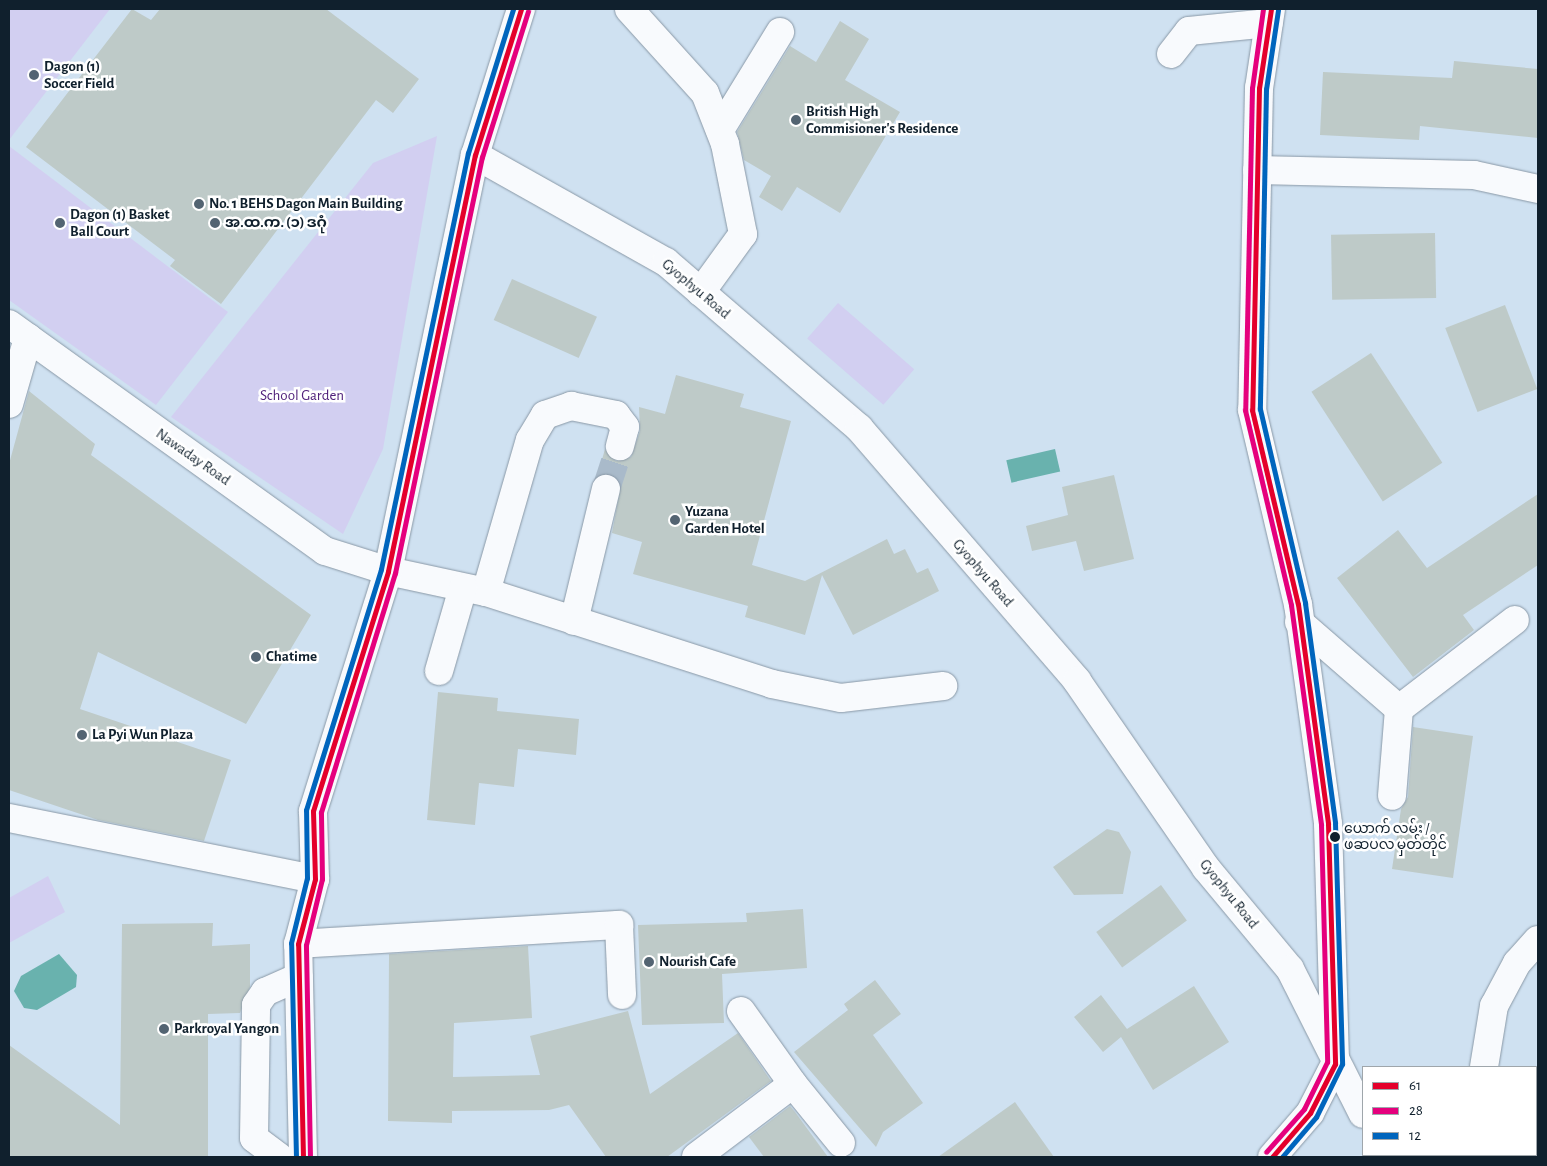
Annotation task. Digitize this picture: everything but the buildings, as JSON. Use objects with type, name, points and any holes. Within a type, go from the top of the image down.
[{"type":"street","points":[[303,1157],[298,944],[315,879],[313,811],[388,571],[475,155],[522,9]]},
{"type":"street","points":[[629,9],[705,93],[720,130],[740,206],[743,234],[701,292]]},
{"type":"street","points":[[1171,54],[1189,31],[1270,16],[1258,88],[1252,410],[1300,622],[1328,824],[1335,1064],[1310,1113],[1272,1157]]},
{"type":"street","points":[[720,130],[780,32]]},
{"type":"street","name":"Gyophyu Road","points":[[475,155],[666,262],[859,428],[1077,682],[1206,868],[1290,969],[1335,1064],[1362,1112]]},
{"type":"street","points":[[1257,170],[1474,175],[1538,189]]},
{"type":"street","points":[[9,404],[18,331]]},
{"type":"street","name":"Nawaday Road","points":[[18,331],[325,551],[388,571],[474,590],[772,684],[841,698],[943,686]]},
{"type":"street","points":[[439,672],[474,590],[530,440],[545,415],[570,406],[616,415],[625,427],[620,446]]},
{"type":"street","points":[[574,621],[606,489]]},
{"type":"street","points":[[1392,796],[1400,709],[1515,620]]},
{"type":"street","points":[[1300,622],[1400,709]]},
{"type":"street","points":[[9,818],[315,879]]},
{"type":"street","points":[[298,944],[619,925],[622,995]]},
{"type":"street","points":[[1484,1066],[1494,1006],[1517,964],[1538,940]]},
{"type":"street","points":[[279,1157],[254,1138],[256,1005],[266,992],[299,977]]},
{"type":"street","points":[[741,1011],[793,1084],[841,1143]]},
{"type":"street","points":[[696,1157],[724,1149],[793,1084]]},
{"type":"green space","name":"Dagon (1) Soccer Field","points":[[9,9],[110,9],[9,140]]},
{"type":"green space","name":"School Garden","points":[[437,136],[383,449],[343,534],[171,417],[373,163]]},
{"type":"green space","name":"Dagon (1) Basket Ball Court","points":[[9,146],[228,312],[156,405],[9,300]]},
{"type":"green space","points":[[838,303],[914,369],[883,405],[807,338]]},
{"type":"green space","points":[[48,876],[65,912],[9,943],[9,898]]},
{"type":"shaded area","points":[[1055,449],[1060,471],[1011,483],[1006,460]]},
{"type":"shaded area","points":[[59,954],[77,975],[76,987],[37,1010],[24,1008],[14,991],[21,976]]},
{"type":"tunnel","points":[[606,489],[620,446]]},
{"type":"transit line","name":"12","points":[[296,1157],[291,943],[307,878],[306,810],[381,569],[468,153],[513,9]]},
{"type":"transit line","name":"61","points":[[303,1157],[298,944],[315,879],[313,811],[388,571],[475,155],[521,9]]},
{"type":"transit line","name":"28","points":[[1263,9],[1252,88],[1245,410],[1291,605],[1321,825],[1327,1062],[1304,1109],[1266,1152]]},
{"type":"transit line","name":"61","points":[[1271,9],[1259,88],[1252,410],[1298,604],[1328,824],[1335,1064],[1310,1113],[1272,1157]]},
{"type":"transit line","name":"12","points":[[1278,10],[1266,89],[1260,409],[1305,603],[1335,823],[1342,1064],[1316,1117],[1282,1157]]},
{"type":"transit line","name":"28","points":[[310,1157],[306,945],[322,879],[321,812],[395,573],[482,157],[528,11]]},
{"type":"place","name":"Dagon (1) Soccer Field","points":[[34,75]]},
{"type":"place","name":"British High Commisioner's Residence","points":[[796,120]]},
{"type":"place","name":"No. 1 BEHS Dagon Main Building","points":[[199,204]]},
{"type":"place","name":"Dagon (1) Basket Ball Court","points":[[60,223]]},
{"type":"place","name":"အ.ထ.က. (၁) ဒဂုံ","points":[[215,223]]},
{"type":"place","name":"Yuzana Garden Hotel","points":[[675,520]]},
{"type":"place","name":"Chatime","points":[[256,657]]},
{"type":"place","name":"La Pyi Wun Plaza","points":[[82,735]]},
{"type":"place","name":"ယောက် လမ်း / ဖဆပလ မှတ်တိုင်","points":[[1335,837]]},
{"type":"place","name":"Nourish Cafe","points":[[649,962]]},
{"type":"place","name":"Parkroyal Yangon","points":[[164,1029]]}]
